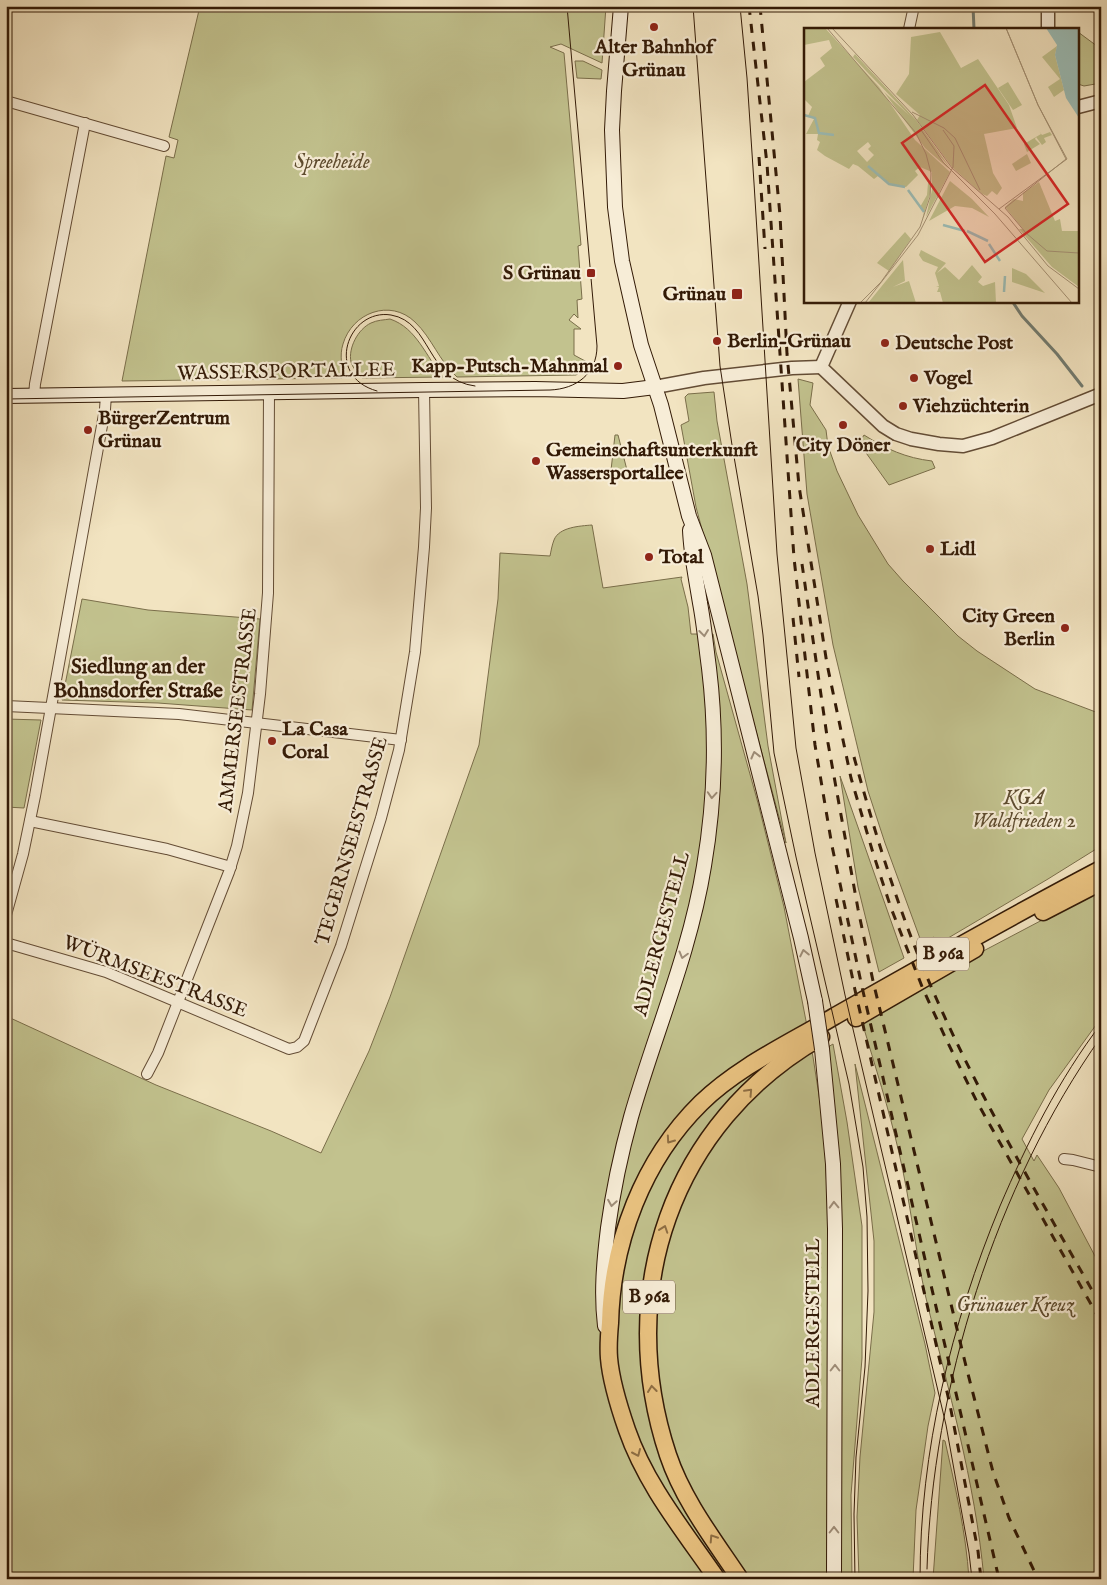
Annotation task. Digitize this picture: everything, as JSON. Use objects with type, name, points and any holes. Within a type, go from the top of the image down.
[{"type":"main road","name":"ADLERGESTELL","points":[[621,6],[612,130],[616,207],[622,261],[632,312],[645,361],[655,387],[689,516],[704,555],[801,938],[815,1001],[822,1049],[833,1164],[835,1229],[834,1579]]},
{"type":"main road","name":"WASSERSPORTALLEE","points":[[6,396],[535,389],[624,391],[655,387]]},
{"type":"main road","name":"ADLERGESTELL","points":[[689,516],[691,556],[700,603],[712,695],[714,734],[709,828],[704,868],[680,965],[631,1116],[616,1180],[604,1259],[602,1301],[608,1356],[619,1405],[637,1456],[667,1507],[717,1579]]},
{"type":"main road","name":"B 96a","points":[[740,1579],[687,1498],[668,1456],[654,1405],[647,1346],[651,1284],[662,1236],[681,1186],[693,1164],[724,1118],[754,1086],[782,1062],[804,1047],[1092,882],[1101,869]]},
{"type":"main road","name":"ADLERGESTELL","points":[[608,1356],[612,1285],[620,1245],[631,1210],[650,1171],[674,1135],[701,1103],[728,1081],[770,1053],[954,948],[1092,882]]},
{"type":"street","points":[[909,28],[914,6]]},
{"type":"street","points":[[1048,6],[1048,28]]},
{"type":"street","points":[[6,101],[164,146]]},
{"type":"street","points":[[1080,106],[1101,101]]},
{"type":"street","points":[[34,396],[85,123]]},
{"type":"street","points":[[820,367],[850,302]]},
{"type":"street","points":[[655,387],[676,382],[738,374],[802,367],[820,367],[883,426],[896,434],[911,439],[963,446],[992,438],[1101,394]]},
{"type":"street","name":"TEGERNSEESTRASSE","points":[[289,1049],[297,1047],[304,1041],[342,946],[381,818],[400,740],[415,652],[424,547],[426,489],[424,390]]},
{"type":"street","name":"AMMERSEESTRASSE","points":[[147,1074],[158,1053],[231,867],[246,803],[257,723],[268,593],[269,392]]},
{"type":"street","points":[[6,915],[30,821],[106,396]]},
{"type":"street","points":[[6,706],[178,714],[400,740]]},
{"type":"street","points":[[30,821],[167,849],[231,867]]},
{"type":"street","name":"WÜRMSEESTRASSE","points":[[6,943],[106,972],[289,1049]]},
{"type":"street","points":[[1064,1159],[1101,1167]]},
{"type":"green space","name":"Spreeheide","points":[[200,6],[606,6],[602,63],[561,44],[550,47],[564,53],[581,245],[578,246],[582,299],[577,300],[578,318],[574,314],[569,320],[581,329],[574,329],[574,355],[587,362],[582,371],[576,375],[457,377],[445,364],[415,322],[405,315],[384,310],[373,312],[363,317],[348,333],[341,353],[342,378],[122,381],[166,156],[174,158],[178,140],[169,137]]},
{"type":"green space","points":[[1080,33],[1101,49],[1101,83],[1084,86],[1080,85]]},
{"type":"green space","points":[[575,61],[583,61],[602,70],[601,79],[577,78]]},
{"type":"green space","points":[[390,319],[399,323],[414,336],[443,377],[362,378],[354,369],[350,357],[355,339],[371,323]]},
{"type":"green space","name":"KGA Waldfrieden 2","points":[[798,379],[813,383],[810,405],[826,430],[828,446],[837,471],[858,515],[888,564],[903,581],[958,636],[977,651],[1035,689],[1101,714],[1101,846],[938,944],[934,937],[922,944],[868,791],[833,645],[807,494]]},
{"type":"green space","points":[[714,392],[717,421],[747,584],[768,746],[786,843],[696,507],[681,425],[689,421],[685,397],[688,394]]},
{"type":"green space","points":[[615,435],[618,435],[628,474],[610,479]]},
{"type":"green space","points":[[864,435],[896,452],[932,461],[935,468],[889,485],[859,443]]},
{"type":"green space","points":[[592,525],[603,588],[682,577],[691,634],[713,634],[716,652],[758,803],[784,907],[813,1057],[824,1128],[829,1232],[828,1579],[6,1579],[6,1016],[156,1085],[321,1153],[369,1051],[390,997],[479,745],[498,599],[500,553],[550,556],[554,540],[560,532],[570,528]]},
{"type":"green space","points":[[82,599],[148,610],[260,619],[252,710],[158,703],[62,700]]},
{"type":"green space","points":[[6,719],[41,720],[24,808],[6,807]]},
{"type":"green space","points":[[840,776],[904,958],[879,972],[858,887]]},
{"type":"green space","name":"Grünauer Kreuz","points":[[1101,889],[1101,1018],[1049,1090],[1022,1139],[1034,1161],[1037,1155],[1059,1188],[1096,1258],[1101,1258],[1101,1579],[984,1579],[974,1506],[925,1294],[903,1171],[891,1120],[862,1022],[934,977]]},
{"type":"green space","points":[[833,1044],[847,1122],[862,1226],[862,1358],[851,1495],[852,1579],[840,1579],[828,1047]]},
{"type":"green space","points":[[855,1064],[925,1344],[935,1393],[928,1426],[916,1510],[913,1579],[859,1579],[857,1517],[860,1457],[874,1312],[874,1241]]},
{"type":"green space","points":[[943,1440],[945,1441],[960,1509],[969,1579],[933,1579]]},
{"type":"waterway","points":[[973,6],[974,28]]},
{"type":"waterway","points":[[1013,302],[1022,316],[1057,354],[1082,386]]},
{"type":"tram line","points":[[6,399],[550,390],[568,387],[576,383],[589,372],[593,365],[597,346],[567,6]]},
{"type":"tram line","points":[[693,6],[720,366],[758,596],[774,753],[796,857],[849,1084],[863,1167],[867,1217],[868,1291],[865,1367],[856,1457],[854,1514],[855,1579]]},
{"type":"tram line","points":[[740,6],[747,78],[777,554],[796,748],[815,853],[845,995],[946,1425],[972,1579]]},
{"type":"tram line","points":[[377,391],[360,383],[350,372],[346,359],[348,345],[353,332],[363,322],[376,316],[391,315],[404,320],[415,328],[438,363],[447,373],[459,382],[475,386]]},
{"type":"tram line","points":[[920,1579],[921,1531],[932,1436],[953,1342],[967,1296],[982,1251],[1021,1159],[1071,1067],[1101,1024]]},
{"type":"tram line","points":[[927,1569],[932,1500],[942,1430],[957,1360],[976,1291],[1001,1223],[1030,1157],[1064,1095],[1101,1037]]},
{"type":"railway","points":[[749,6],[767,164],[794,558],[815,745],[832,846],[862,987],[999,1579]]},
{"type":"railway","points":[[760,6],[780,215],[787,354],[799,486],[827,664],[851,778],[891,908],[923,989],[977,1102],[1101,1322]]},
{"type":"railway","points":[[759,157],[765,249]]},
{"type":"railway","points":[[802,564],[828,743],[873,981],[993,1472],[1009,1518],[1038,1579]]},
{"type":"railway","points":[[793,618],[799,677]]},
{"type":"railway","points":[[854,757],[891,880],[912,941],[937,1000],[974,1078],[1036,1193],[1101,1306]]},
{"type":"railway","points":[[836,899],[950,1405],[978,1551],[981,1579]]},
{"type":"place","name":"Alter Bahnhof Grünau","points":[[654,27]]},
{"type":"place","name":"S Grünau","points":[[591,273]]},
{"type":"place","name":"Grünau","points":[[737,294]]},
{"type":"place","name":"Berlin-Grünau","points":[[717,341]]},
{"type":"place","name":"Deutsche Post","points":[[885,343]]},
{"type":"place","name":"Kapp-Putsch-Mahnmal","points":[[618,366]]},
{"type":"place","name":"Vogel","points":[[914,378]]},
{"type":"place","name":"Viehzüchterin","points":[[903,406]]},
{"type":"place","name":"City Döner","points":[[843,425]]},
{"type":"place","name":"BürgerZentrum Grünau","points":[[88,430]]},
{"type":"place","name":"Gemeinschaftsunterkunft Wassersportallee","points":[[536,461]]},
{"type":"place","name":"Lidl","points":[[930,549]]},
{"type":"place","name":"Total","points":[[649,557]]},
{"type":"place","name":"City Green Berlin","points":[[1065,628]]},
{"type":"place","name":"La Casa Coral","points":[[272,741]]},
{"type":"district","name":"Siedlung an der Bohnsdorfer Straße","points":[[138,679]]}]
